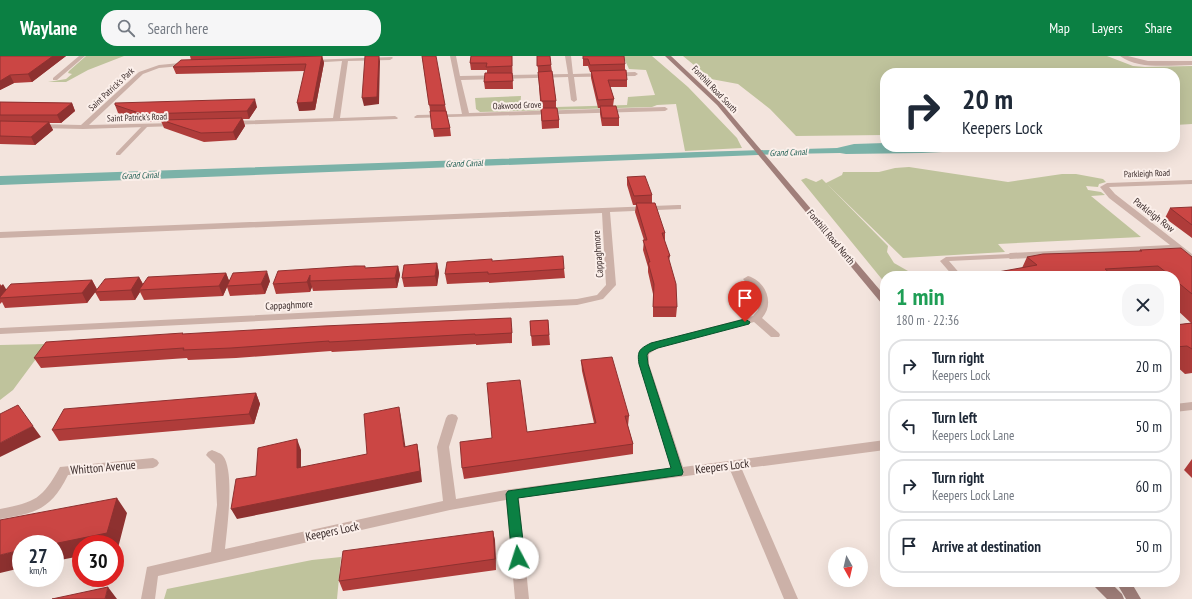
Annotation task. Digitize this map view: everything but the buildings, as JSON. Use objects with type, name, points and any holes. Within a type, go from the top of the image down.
[{"type":"main road","name":"Fonthill Road South","points":[[668,56],[699,83],[747,136],[776,172]]},
{"type":"main road","name":"Fonthill Road North","points":[[776,172],[880,296]]},
{"type":"main road","points":[[1105,587],[1117,599]]},
{"type":"main road","points":[[1126,587],[1134,599]]},
{"type":"street","points":[[55,79],[82,56]]},
{"type":"street","points":[[453,56],[466,116]]},
{"type":"street","points":[[568,56],[572,76],[574,100]]},
{"type":"street","points":[[1123,56],[1135,61],[1192,63]]},
{"type":"street","points":[[305,61],[390,58]]},
{"type":"street","points":[[336,120],[345,60]]},
{"type":"street","name":"Saint Patrick's Park","points":[[83,127],[141,73],[149,69],[170,64],[194,64]]},
{"type":"street","points":[[458,78],[635,74]]},
{"type":"street","name":"Oakwood Grove","points":[[417,118],[665,109]]},
{"type":"street","points":[[225,123],[395,118]]},
{"type":"street","name":"Saint Patrick's Road","points":[[30,126],[83,127],[185,124]]},
{"type":"street","name":"Parkleigh Road","points":[[1104,188],[1107,185],[1192,182]]},
{"type":"street","name":"Parkleigh Row","points":[[1104,188],[1112,196],[1192,258]]},
{"type":"street","points":[[0,235],[678,207]]},
{"type":"street","name":"Cappaghmore","points":[[0,331],[577,302],[600,297],[611,285],[606,210]]},
{"type":"street","points":[[1010,256],[1178,247]]},
{"type":"street","points":[[678,472],[644,364],[643,355],[645,350],[654,345],[756,318],[763,310],[764,295],[761,289],[748,279]]},
{"type":"street","points":[[756,318],[775,335]]},
{"type":"street","points":[[1180,407],[1192,406]]},
{"type":"street","points":[[450,504],[443,447],[452,418]]},
{"type":"street","name":"Keepers Lock","points":[[148,599],[152,571],[450,504],[512,494],[880,446]]},
{"type":"street","points":[[212,455],[218,458],[221,464],[222,477],[223,505],[218,555]]},
{"type":"street","name":"Whitton Avenue","points":[[0,514],[35,505],[47,497],[64,470],[153,463]]},
{"type":"street","points":[[512,494],[522,599]]},
{"type":"lane","points":[[118,154],[145,126]]},
{"type":"lane","points":[[953,271],[944,261],[946,259],[1010,256]]},
{"type":"lane","points":[[734,465],[791,599]]},
{"type":"green space","points":[[86,56],[124,56],[88,70],[66,82],[48,82],[66,79],[72,74],[68,73],[69,71]]},
{"type":"green space","points":[[623,56],[652,56],[688,87],[737,138],[742,148],[685,151],[676,104],[657,105],[652,107],[480,112],[476,109],[475,98],[521,96],[520,108],[627,105],[628,97],[655,95],[646,70],[629,69]]},
{"type":"green space","points":[[683,56],[1107,56],[1133,66],[1192,66],[1192,124],[1180,125],[1180,68],[880,68],[880,135],[796,136],[770,109],[738,84],[711,79]]},
{"type":"green space","points":[[909,167],[1008,182],[1062,174],[1076,174],[1103,179],[1106,182],[1099,184],[1098,187],[1086,186],[1088,190],[1101,192],[1105,195],[1091,196],[1141,237],[998,244],[1005,252],[903,258],[827,184],[888,246],[887,252],[894,263],[908,271],[880,271],[880,277],[801,180],[806,178],[816,182],[822,179],[826,183],[842,175],[843,172],[879,172],[895,168]]},
{"type":"green space","points":[[47,344],[13,390],[0,400],[0,345]]},
{"type":"green space","points":[[341,557],[337,599],[164,599],[167,589],[312,560]]},
{"type":"water","name":"Grand Canal","points":[[880,143],[880,152],[942,152],[784,154],[0,185],[0,176],[837,148],[854,144]]},
{"type":"route","points":[[518,558],[512,494],[678,472],[644,364],[643,355],[645,350],[654,345],[745,322]]}]
